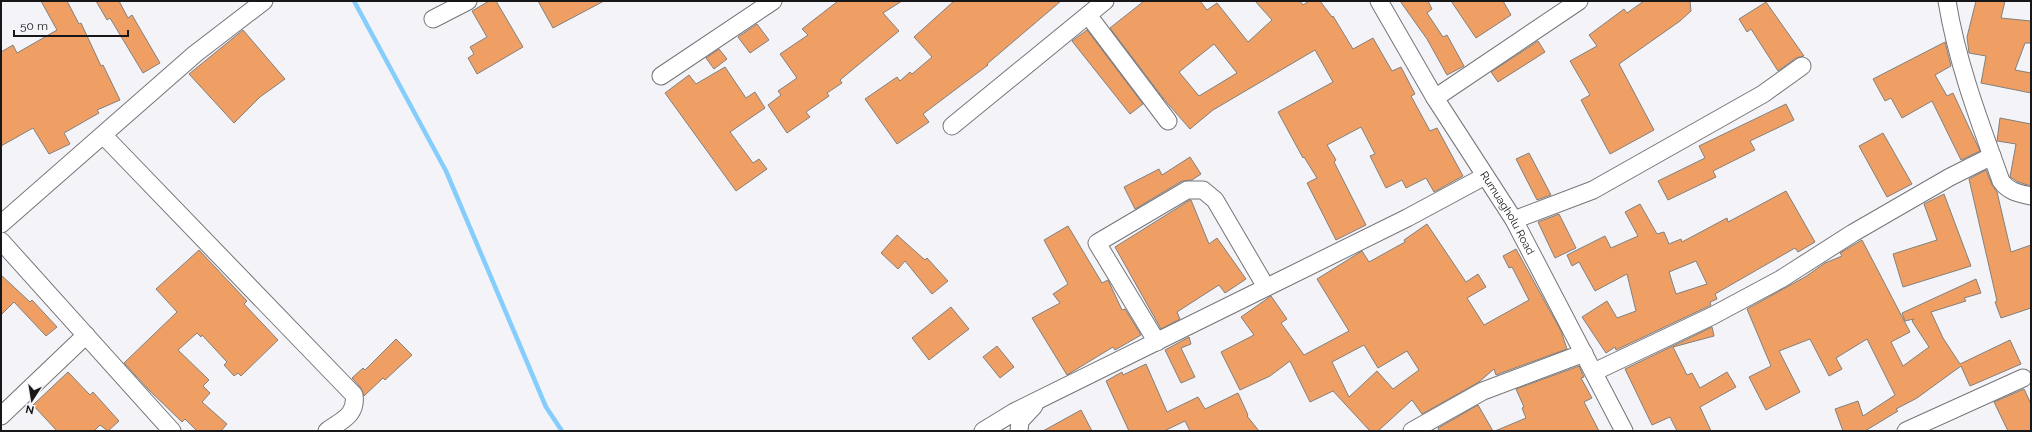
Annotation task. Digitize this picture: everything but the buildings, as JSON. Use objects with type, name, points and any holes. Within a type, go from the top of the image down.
[{"type":"street","points":[[4,215],[103,135],[195,54],[264,1]]},
{"type":"street","points":[[433,19],[468,1]]},
{"type":"street","points":[[661,76],[773,1]]},
{"type":"street","points":[[952,126],[1105,1]]},
{"type":"street","name":"Rumuagholu Road","points":[[1379,1],[1435,98],[1514,220],[1624,431]]},
{"type":"street","points":[[1435,98],[1579,1]]},
{"type":"street","points":[[1947,1],[1950,22],[1973,103],[2001,181],[2007,188],[2017,193],[2031,196]]},
{"type":"street","points":[[1088,15],[1168,121]]},
{"type":"street","points":[[1514,220],[1593,190],[1763,94],[1802,66]]},
{"type":"street","points":[[103,135],[354,395],[356,404],[352,413],[328,431]]},
{"type":"street","points":[[1594,372],[1712,316],[1781,279],[1853,233],[1950,177],[1992,156]]},
{"type":"street","points":[[983,431],[1040,400],[1407,218],[1485,176]]},
{"type":"street","points":[[1157,342],[1097,243],[1187,190],[1203,190],[1215,200],[1266,287]]},
{"type":"street","points":[[1,241],[172,431]]},
{"type":"street","points":[[1,416],[86,335]]},
{"type":"street","points":[[1412,431],[1483,391],[1584,353]]},
{"type":"street","points":[[1906,431],[2023,378]]},
{"type":"street","points":[[1019,431],[1020,421],[1040,400]]},
{"type":"waterway","points":[[354,1],[446,171],[546,407],[562,431]]}]
